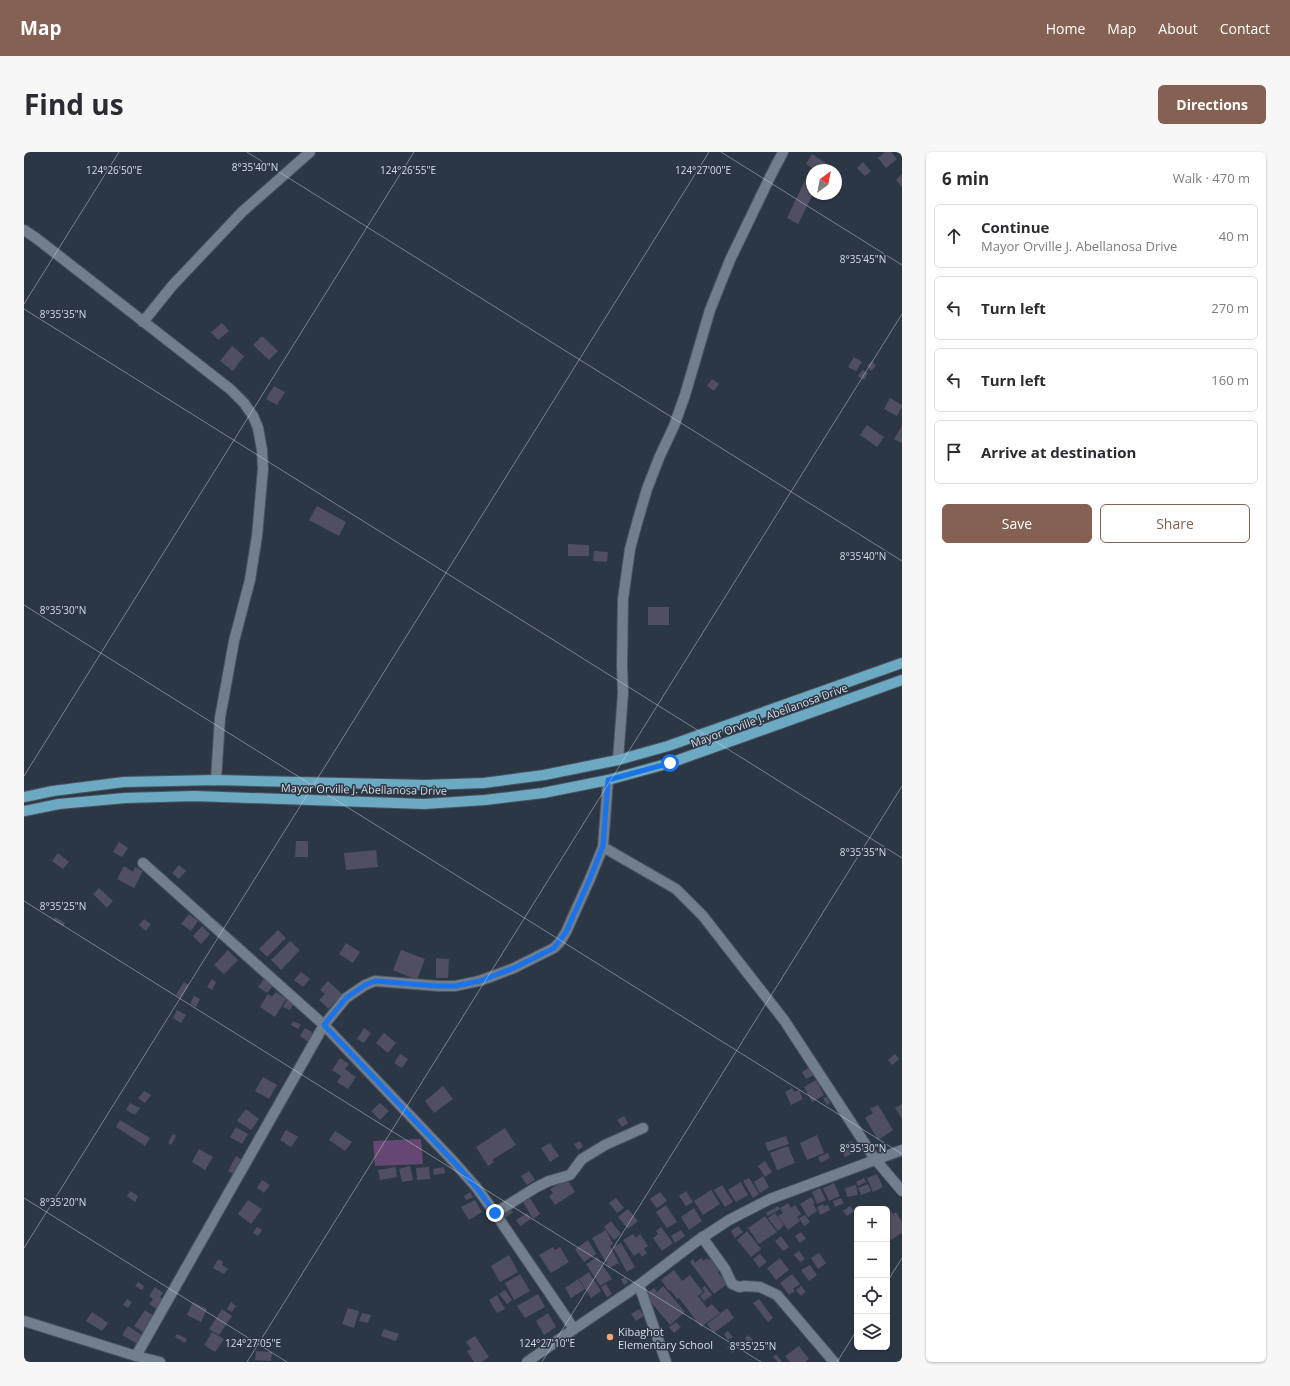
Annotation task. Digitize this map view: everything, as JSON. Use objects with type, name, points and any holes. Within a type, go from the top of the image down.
[{"type":"main road","name":"Mayor Orville J. Abellanosa Drive","points":[[24,797],[54,791],[124,782],[216,780],[425,785],[484,783],[544,774],[618,760],[668,746],[902,663]]},
{"type":"main road","name":"Mayor Orville J. Abellanosa Drive","points":[[24,811],[59,804],[125,798],[195,796],[424,804],[485,800],[528,795],[608,780],[670,763],[902,680]]},
{"type":"main road","points":[[752,716],[757,731]]},
{"type":"main road","points":[[424,804],[425,785]]},
{"type":"street","points":[[143,322],[172,286],[242,212],[310,152]]},
{"type":"street","points":[[618,760],[623,693],[623,599],[630,549],[636,523],[647,489],[674,426],[685,395],[710,310],[730,260],[783,152]]},
{"type":"street","points":[[24,230],[230,389],[244,403],[253,416],[258,428],[262,450],[263,469],[257,536],[250,580],[234,641],[220,718],[216,780]]},
{"type":"street","points":[[136,1356],[324,1025],[346,998],[365,985],[375,981],[455,986],[480,981],[514,968],[554,948],[566,932],[603,846],[608,780]]},
{"type":"street","points":[[603,846],[676,889],[703,916],[784,1020],[875,1159],[902,1191]]},
{"type":"street","points":[[143,863],[324,1025],[454,1162],[476,1187],[495,1213],[574,1328]]},
{"type":"street","points":[[495,1213],[535,1188],[570,1175],[582,1159],[604,1145],[643,1128]]},
{"type":"street","points":[[527,1362],[574,1328],[639,1285],[702,1237],[729,1220],[770,1199],[902,1150]]},
{"type":"street","points":[[702,1237],[725,1269],[732,1284],[738,1287],[760,1287],[777,1295],[834,1362]]},
{"type":"street","points":[[639,1285],[666,1362]]},
{"type":"street","points":[[24,1321],[160,1362]]},
{"type":"shaded area","points":[[421,1139],[423,1164],[375,1166],[373,1141]]},
{"type":"building","points":[[885,152],[891,152],[897,159],[886,168],[878,158]]},
{"type":"building","points":[[812,154],[827,164],[806,164]]},
{"type":"building","points":[[863,162],[871,171],[865,176],[857,168]]},
{"type":"building","points":[[902,174],[902,187],[896,180]]},
{"type":"building","points":[[806,178],[806,200],[810,200],[798,224],[787,218]]},
{"type":"building","points":[[222,323],[229,331],[218,340],[211,332]]},
{"type":"building","points":[[262,336],[278,351],[269,360],[253,345]]},
{"type":"building","points":[[232,346],[244,356],[233,371],[220,361]]},
{"type":"building","points":[[854,357],[862,362],[856,371],[848,367]]},
{"type":"building","points":[[872,361],[876,366],[871,371],[867,366]]},
{"type":"building","points":[[863,370],[868,373],[864,380],[858,376]]},
{"type":"building","points":[[712,379],[719,384],[714,391],[707,386]]},
{"type":"building","points":[[274,386],[285,392],[277,405],[266,399]]},
{"type":"building","points":[[890,398],[902,405],[897,416],[884,409]]},
{"type":"building","points":[[867,425],[884,437],[877,447],[860,435]]},
{"type":"building","points":[[902,426],[902,443],[894,439]]},
{"type":"building","points":[[317,506],[346,522],[339,536],[309,520]]},
{"type":"building","points":[[568,544],[589,545],[589,556],[568,556]]},
{"type":"building","points":[[594,551],[608,552],[607,562],[593,561]]},
{"type":"building","points":[[648,607],[669,607],[669,625],[648,625]]},
{"type":"building","points":[[296,841],[308,841],[308,857],[295,857]]},
{"type":"building","points":[[119,842],[128,848],[122,857],[113,852]]},
{"type":"building","points":[[376,850],[378,867],[346,870],[344,853]]},
{"type":"building","points":[[58,853],[69,862],[63,869],[52,861]]},
{"type":"building","points":[[179,865],[186,871],[179,879],[172,873]]},
{"type":"building","points":[[124,866],[133,872],[135,867],[143,871],[134,888],[117,879]]},
{"type":"building","points":[[99,888],[113,901],[107,908],[93,894]]},
{"type":"building","points":[[189,914],[198,921],[191,931],[181,924]]},
{"type":"building","points":[[55,917],[65,923],[63,926],[53,920]]},
{"type":"building","points":[[144,919],[151,924],[146,931],[139,925]]},
{"type":"building","points":[[202,926],[210,934],[201,944],[193,936]]},
{"type":"building","points":[[278,930],[286,938],[267,957],[259,949]]},
{"type":"building","points":[[290,941],[300,950],[281,970],[271,960]]},
{"type":"building","points":[[346,943],[360,952],[353,963],[339,954]]},
{"type":"building","points":[[228,950],[238,960],[224,974],[214,965]]},
{"type":"building","points":[[401,950],[425,959],[417,980],[393,970]]},
{"type":"building","points":[[436,958],[449,959],[448,978],[436,978]]},
{"type":"building","points":[[301,972],[310,979],[303,987],[294,980]]},
{"type":"building","points":[[212,979],[216,982],[212,990],[207,987]]},
{"type":"building","points":[[264,979],[273,986],[267,993],[258,987]]},
{"type":"building","points":[[328,981],[342,994],[329,1009],[319,1000],[325,994],[320,990]]},
{"type":"building","points":[[184,982],[189,985],[181,998],[176,995]]},
{"type":"building","points":[[276,992],[286,999],[275,1017],[260,1007],[268,994],[272,997]]},
{"type":"building","points":[[194,996],[200,999],[196,1007],[190,1004]]},
{"type":"building","points":[[287,1000],[294,1003],[290,1010],[283,1007]]},
{"type":"building","points":[[177,1010],[186,1015],[181,1023],[173,1018]]},
{"type":"building","points":[[293,1021],[301,1025],[298,1029],[291,1025]]},
{"type":"building","points":[[305,1028],[315,1034],[309,1042],[300,1036]]},
{"type":"building","points":[[364,1028],[371,1033],[364,1043],[357,1039]]},
{"type":"building","points":[[384,1033],[396,1043],[388,1053],[376,1043]]},
{"type":"building","points":[[400,1054],[408,1059],[402,1068],[394,1063]]},
{"type":"building","points":[[895,1054],[899,1059],[892,1065],[888,1060]]},
{"type":"building","points":[[340,1058],[349,1064],[345,1069],[356,1077],[348,1089],[337,1082],[341,1076],[332,1070]]},
{"type":"building","points":[[810,1067],[814,1075],[806,1079],[802,1072]]},
{"type":"building","points":[[263,1077],[277,1085],[269,1099],[255,1091]]},
{"type":"building","points":[[816,1080],[824,1095],[812,1102],[804,1087]]},
{"type":"building","points":[[443,1086],[453,1099],[434,1113],[425,1101]]},
{"type":"building","points":[[792,1088],[794,1092],[799,1090],[803,1099],[791,1105],[785,1092]]},
{"type":"building","points":[[144,1091],[151,1095],[145,1103],[138,1098]]},
{"type":"building","points":[[827,1097],[830,1103],[827,1105],[823,1098]]},
{"type":"building","points":[[130,1103],[140,1108],[135,1115],[126,1110]]},
{"type":"building","points":[[380,1103],[389,1111],[380,1120],[371,1111]]},
{"type":"building","points":[[902,1104],[902,1119],[895,1108]]},
{"type":"building","points":[[878,1105],[893,1130],[878,1140],[865,1118],[873,1113],[870,1109]]},
{"type":"building","points":[[246,1109],[259,1119],[251,1130],[237,1121]]},
{"type":"building","points":[[624,1116],[628,1123],[622,1127],[617,1120]]},
{"type":"building","points":[[120,1120],[150,1138],[145,1146],[116,1127]]},
{"type":"building","points":[[236,1127],[248,1134],[242,1144],[230,1137]]},
{"type":"building","points":[[505,1128],[516,1145],[492,1160],[494,1162],[488,1166],[476,1147]]},
{"type":"building","points":[[286,1130],[298,1137],[291,1147],[280,1140]]},
{"type":"building","points":[[335,1131],[352,1142],[345,1151],[329,1140]]},
{"type":"building","points":[[173,1134],[176,1136],[171,1145],[168,1143]]},
{"type":"building","points":[[817,1135],[824,1153],[807,1160],[800,1143]]},
{"type":"building","points":[[786,1136],[789,1144],[768,1151],[765,1143]]},
{"type":"building","points":[[580,1141],[583,1147],[578,1150],[574,1144]]},
{"type":"building","points":[[852,1141],[856,1152],[845,1157],[841,1149],[847,1147],[845,1144]]},
{"type":"building","points":[[550,1143],[559,1156],[550,1162],[541,1148]]},
{"type":"building","points":[[788,1146],[795,1163],[777,1170],[770,1153]]},
{"type":"building","points":[[199,1149],[213,1157],[205,1170],[192,1162]]},
{"type":"building","points":[[828,1153],[830,1158],[821,1163],[818,1157]]},
{"type":"building","points":[[236,1156],[245,1162],[238,1176],[228,1171]]},
{"type":"building","points":[[765,1161],[772,1172],[765,1177],[758,1166]]},
{"type":"building","points":[[410,1166],[413,1180],[402,1182],[399,1169]]},
{"type":"building","points":[[396,1167],[397,1177],[380,1180],[378,1170]]},
{"type":"building","points":[[429,1167],[430,1179],[417,1180],[416,1168]]},
{"type":"building","points":[[444,1167],[445,1173],[434,1175],[433,1169]]},
{"type":"building","points":[[529,1171],[535,1180],[527,1185],[521,1176]]},
{"type":"building","points":[[877,1174],[883,1187],[873,1192],[867,1178]]},
{"type":"building","points":[[763,1176],[769,1187],[760,1193],[754,1182]]},
{"type":"building","points":[[749,1178],[759,1194],[753,1198],[743,1181]]},
{"type":"building","points":[[864,1178],[866,1182],[858,1186],[856,1182]]},
{"type":"building","points":[[567,1179],[575,1192],[555,1205],[549,1196],[553,1193],[550,1189]]},
{"type":"building","points":[[262,1180],[270,1185],[264,1193],[257,1188]]},
{"type":"building","points":[[741,1182],[748,1195],[736,1202],[728,1190]]},
{"type":"building","points":[[834,1183],[840,1196],[829,1201],[823,1188]]},
{"type":"building","points":[[868,1184],[871,1191],[861,1195],[858,1188]]},
{"type":"building","points":[[722,1185],[733,1202],[725,1207],[714,1190]]},
{"type":"building","points":[[856,1185],[858,1195],[847,1197],[845,1188]]},
{"type":"building","points":[[820,1188],[826,1200],[817,1204],[812,1192]]},
{"type":"building","points":[[711,1190],[720,1204],[703,1215],[694,1201]]},
{"type":"building","points":[[130,1191],[138,1196],[135,1202],[127,1196]]},
{"type":"building","points":[[686,1191],[693,1202],[686,1206],[679,1196]]},
{"type":"building","points":[[470,1192],[473,1197],[466,1200],[464,1196]]},
{"type":"building","points":[[660,1192],[667,1201],[657,1208],[650,1199]]},
{"type":"building","points":[[811,1197],[815,1203],[813,1204],[817,1211],[808,1217],[800,1204]]},
{"type":"building","points":[[530,1198],[540,1214],[533,1219],[523,1202]]},
{"type":"building","points":[[616,1198],[624,1208],[617,1213],[609,1203]]},
{"type":"building","points":[[841,1198],[844,1203],[835,1207],[833,1201]]},
{"type":"building","points":[[248,1200],[262,1209],[251,1224],[238,1214]]},
{"type":"building","points":[[475,1200],[482,1212],[469,1220],[461,1207]]},
{"type":"building","points":[[788,1203],[791,1208],[795,1205],[801,1214],[797,1217],[800,1221],[788,1230],[778,1216],[783,1213],[780,1208]]},
{"type":"building","points":[[823,1204],[824,1206],[828,1205],[830,1210],[820,1215],[817,1207]]},
{"type":"building","points":[[666,1205],[677,1222],[667,1228],[656,1212]]},
{"type":"building","points":[[778,1206],[780,1209],[768,1216],[766,1213]]},
{"type":"building","points":[[850,1206],[854,1211],[847,1216],[843,1211]]},
{"type":"building","points":[[510,1208],[513,1212],[505,1218],[502,1215]]},
{"type":"building","points":[[694,1208],[702,1221],[689,1230],[681,1217]]},
{"type":"building","points":[[628,1209],[638,1221],[628,1229],[618,1217]]},
{"type":"building","points":[[890,1212],[893,1214],[896,1212],[902,1222],[902,1233],[890,1240]]},
{"type":"building","points":[[527,1213],[531,1219],[520,1226],[516,1220]]},
{"type":"building","points":[[775,1213],[784,1225],[778,1231],[768,1218]]},
{"type":"building","points":[[805,1215],[810,1222],[804,1226],[799,1218]]},
{"type":"building","points":[[765,1216],[777,1232],[759,1244],[748,1228]]},
{"type":"building","points":[[611,1221],[621,1234],[614,1240],[604,1227]]},
{"type":"building","points":[[738,1226],[743,1232],[735,1238],[731,1231]]},
{"type":"building","points":[[257,1227],[262,1230],[258,1236],[253,1233]]},
{"type":"building","points":[[661,1227],[673,1243],[662,1251],[653,1238],[658,1234],[656,1231]]},
{"type":"building","points":[[606,1230],[613,1244],[610,1246],[619,1263],[609,1268],[592,1238]]},
{"type":"building","points":[[681,1230],[685,1236],[675,1243],[671,1236]]},
{"type":"building","points":[[747,1231],[761,1249],[751,1257],[737,1240]]},
{"type":"building","points":[[801,1232],[806,1239],[800,1243],[795,1236]]},
{"type":"building","points":[[633,1234],[636,1238],[640,1234],[648,1246],[644,1249],[647,1253],[642,1257],[639,1252],[634,1256],[623,1240]]},
{"type":"building","points":[[781,1236],[789,1247],[783,1251],[775,1241]]},
{"type":"building","points":[[588,1240],[596,1254],[584,1262],[575,1249]]},
{"type":"building","points":[[621,1243],[635,1267],[627,1272],[613,1247]]},
{"type":"building","points":[[553,1247],[555,1250],[560,1247],[569,1262],[551,1273],[539,1255]]},
{"type":"building","points":[[799,1251],[805,1259],[800,1262],[794,1255]]},
{"type":"building","points":[[819,1253],[826,1263],[818,1269],[811,1258]]},
{"type":"building","points":[[760,1254],[767,1262],[759,1268],[753,1259]]},
{"type":"building","points":[[509,1255],[518,1272],[500,1282],[491,1266]]},
{"type":"building","points":[[597,1257],[612,1279],[600,1286],[586,1264]]},
{"type":"building","points":[[713,1257],[722,1269],[718,1272],[727,1284],[714,1294],[690,1262],[693,1259],[695,1263],[701,1258],[703,1261],[707,1258],[709,1260]]},
{"type":"building","points":[[780,1258],[789,1270],[776,1280],[767,1268]]},
{"type":"building","points":[[218,1259],[223,1262],[222,1265],[228,1269],[224,1274],[213,1268]]},
{"type":"building","points":[[810,1265],[817,1275],[809,1281],[801,1270]]},
{"type":"building","points":[[674,1270],[682,1281],[690,1275],[703,1292],[698,1296],[707,1308],[712,1304],[720,1313],[701,1327],[679,1298],[677,1299],[670,1290],[669,1291],[661,1280]]},
{"type":"building","points":[[589,1272],[601,1291],[591,1298],[579,1279]]},
{"type":"building","points":[[520,1274],[530,1291],[514,1300],[505,1283]]},
{"type":"building","points":[[792,1274],[800,1284],[793,1289],[795,1291],[789,1295],[780,1283]]},
{"type":"building","points":[[625,1277],[628,1282],[624,1285],[621,1279]]},
{"type":"building","points":[[578,1279],[585,1289],[571,1298],[565,1288]]},
{"type":"building","points":[[138,1282],[144,1286],[142,1290],[135,1286]]},
{"type":"building","points":[[606,1284],[612,1294],[607,1297],[601,1287]]},
{"type":"building","points":[[663,1286],[685,1312],[670,1325],[645,1295],[654,1288],[657,1292]]},
{"type":"building","points":[[705,1286],[712,1295],[704,1301],[700,1296],[705,1292],[702,1288]]},
{"type":"building","points":[[801,1286],[806,1292],[801,1296],[796,1290]]},
{"type":"building","points":[[155,1287],[163,1293],[160,1297],[165,1300],[158,1310],[149,1304],[153,1299],[149,1296]]},
{"type":"building","points":[[505,1290],[512,1300],[507,1304],[499,1294]]},
{"type":"building","points":[[538,1294],[545,1307],[525,1318],[517,1306]]},
{"type":"building","points":[[497,1295],[505,1309],[497,1313],[489,1300]]},
{"type":"building","points":[[127,1299],[132,1302],[128,1308],[123,1305]]},
{"type":"building","points":[[759,1299],[773,1318],[768,1322],[753,1303]]},
{"type":"building","points":[[193,1302],[207,1309],[201,1322],[187,1315]]},
{"type":"building","points":[[231,1302],[236,1306],[232,1312],[227,1309]]},
{"type":"building","points":[[348,1308],[359,1311],[354,1328],[342,1324]]},
{"type":"building","points":[[727,1308],[734,1318],[714,1333],[707,1324]]},
{"type":"building","points":[[222,1309],[232,1316],[219,1335],[209,1329]]},
{"type":"building","points":[[639,1309],[644,1316],[636,1321],[631,1314]]},
{"type":"building","points":[[145,1310],[155,1317],[144,1333],[134,1326]]},
{"type":"building","points":[[92,1312],[108,1323],[102,1331],[86,1321]]},
{"type":"building","points":[[362,1313],[371,1315],[368,1323],[359,1321]]},
{"type":"building","points":[[548,1313],[556,1327],[544,1335],[536,1321]]},
{"type":"building","points":[[676,1322],[681,1327],[674,1333],[669,1327]]},
{"type":"building","points":[[128,1326],[143,1336],[138,1344],[122,1335]]},
{"type":"building","points":[[384,1329],[399,1334],[396,1341],[381,1336]]},
{"type":"building","points":[[728,1331],[733,1337],[728,1340],[724,1334]]},
{"type":"building","points":[[212,1332],[224,1339],[215,1352],[204,1345]]},
{"type":"building","points":[[177,1334],[187,1339],[185,1343],[175,1337]]},
{"type":"building","points":[[748,1335],[753,1340],[749,1343],[745,1338]]},
{"type":"building","points":[[475,1336],[489,1357],[482,1362],[474,1362],[467,1351],[471,1349],[466,1342]]},
{"type":"building","points":[[766,1340],[771,1347],[768,1349],[763,1342]]},
{"type":"building","points":[[755,1342],[760,1349],[757,1351],[752,1345]]},
{"type":"building","points":[[730,1345],[735,1351],[732,1353],[727,1347]]},
{"type":"building","points":[[799,1346],[809,1359],[805,1362],[790,1362],[785,1356]]},
{"type":"building","points":[[256,1351],[272,1352],[271,1361],[255,1360]]},
{"type":"building","points":[[776,1354],[782,1362],[778,1362],[773,1357]]},
{"type":"place","name":"Kibaghot Elementary School","points":[[610,1337]]},
{"type":"route","points":[[495,1213],[476,1187],[454,1162],[324,1025],[346,998],[365,985],[375,981],[455,986],[480,981],[514,968],[554,948],[566,932],[603,846],[608,780],[670,763]]}]
